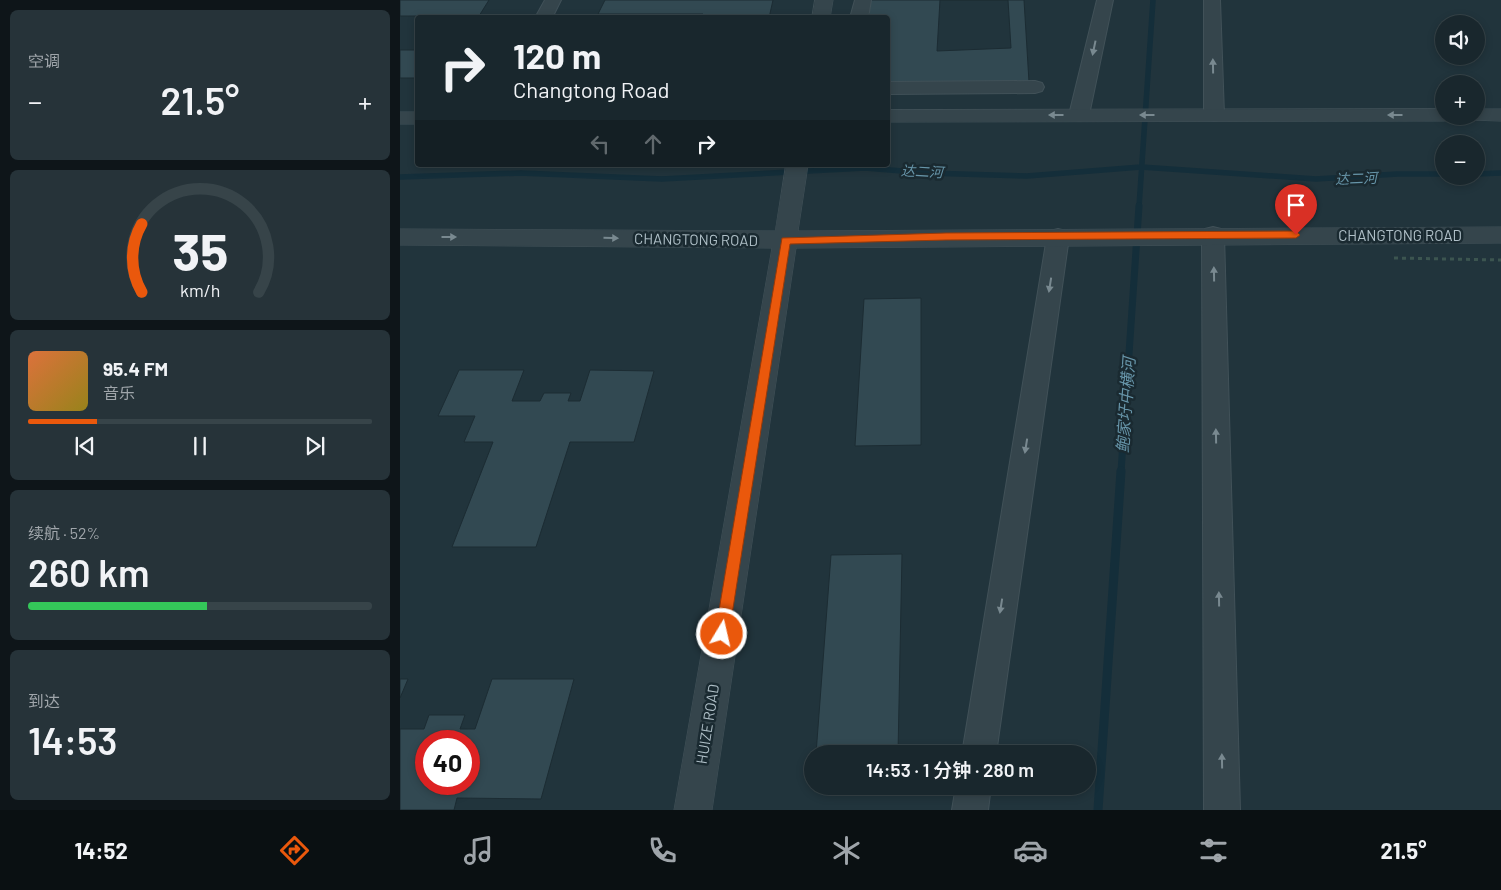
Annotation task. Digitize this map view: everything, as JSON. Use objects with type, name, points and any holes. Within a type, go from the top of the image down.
[{"type":"street","points":[[546,15],[553,0]]},
{"type":"street","points":[[822,15],[824,0]]},
{"type":"street","points":[[860,15],[863,0]]},
{"type":"street","points":[[1079,115],[1104,0]]},
{"type":"street","points":[[1212,0],[1214,115]]},
{"type":"street","points":[[890,88],[1034,87]]},
{"type":"street","points":[[890,116],[1435,115]]},
{"type":"street","points":[[1485,115],[1501,115]]},
{"type":"street","points":[[400,118],[415,118]]},
{"type":"street","name":"HUIZE ROAD","points":[[693,810],[797,170]]},
{"type":"street","name":"CHANGTONG ROAD","points":[[400,237],[785,240],[946,237],[1501,235]]},
{"type":"street","points":[[1204,236],[1222,810]]},
{"type":"street","points":[[981,745],[1070,237]]},
{"type":"street","points":[[970,810],[972,795]]},
{"type":"building","points":[[400,0],[489,0],[480,15],[400,16]]},
{"type":"building","points":[[605,0],[773,0],[770,15],[598,14]]},
{"type":"building","points":[[870,0],[1024,0],[1029,82],[890,82],[890,15],[869,15]]},
{"type":"building","points":[[940,0],[1008,0],[1011,48],[937,51]]},
{"type":"building","points":[[400,50],[415,50],[415,78],[400,78]]},
{"type":"building","points":[[921,298],[921,445],[855,446],[864,299]]},
{"type":"building","points":[[459,370],[524,370],[512,401],[540,401],[544,393],[571,393],[568,401],[580,401],[590,370],[654,371],[634,442],[570,442],[536,547],[452,547],[493,442],[464,442],[475,416],[438,416]]},
{"type":"building","points":[[902,554],[898,745],[817,745],[831,555]]},
{"type":"building","points":[[400,679],[408,679],[400,698]]},
{"type":"building","points":[[492,679],[574,679],[541,799],[457,798],[454,810],[400,810],[400,729],[424,729],[429,715],[465,715],[460,729],[475,729]]},
{"type":"waterway","name":"鲍家圩中横河","points":[[1142,167],[1153,0]]},
{"type":"waterway","name":"达二河","points":[[400,177],[521,173],[662,179],[865,168],[927,173],[1027,176],[1142,167]]},
{"type":"waterway","name":"鲍家圩中横河","points":[[1139,207],[1142,167]]},
{"type":"waterway","name":"达二河","points":[[1142,167],[1316,179],[1397,174],[1435,174]]},
{"type":"waterway","name":"达二河","points":[[1485,174],[1501,173]]},
{"type":"waterway","name":"鲍家圩中横河","points":[[1121,472],[1139,206]]},
{"type":"waterway","name":"鲍家圩中横河","points":[[1098,810],[1121,471]]},
{"type":"route","points":[[722,634],[785,240],[1296,235]]}]
